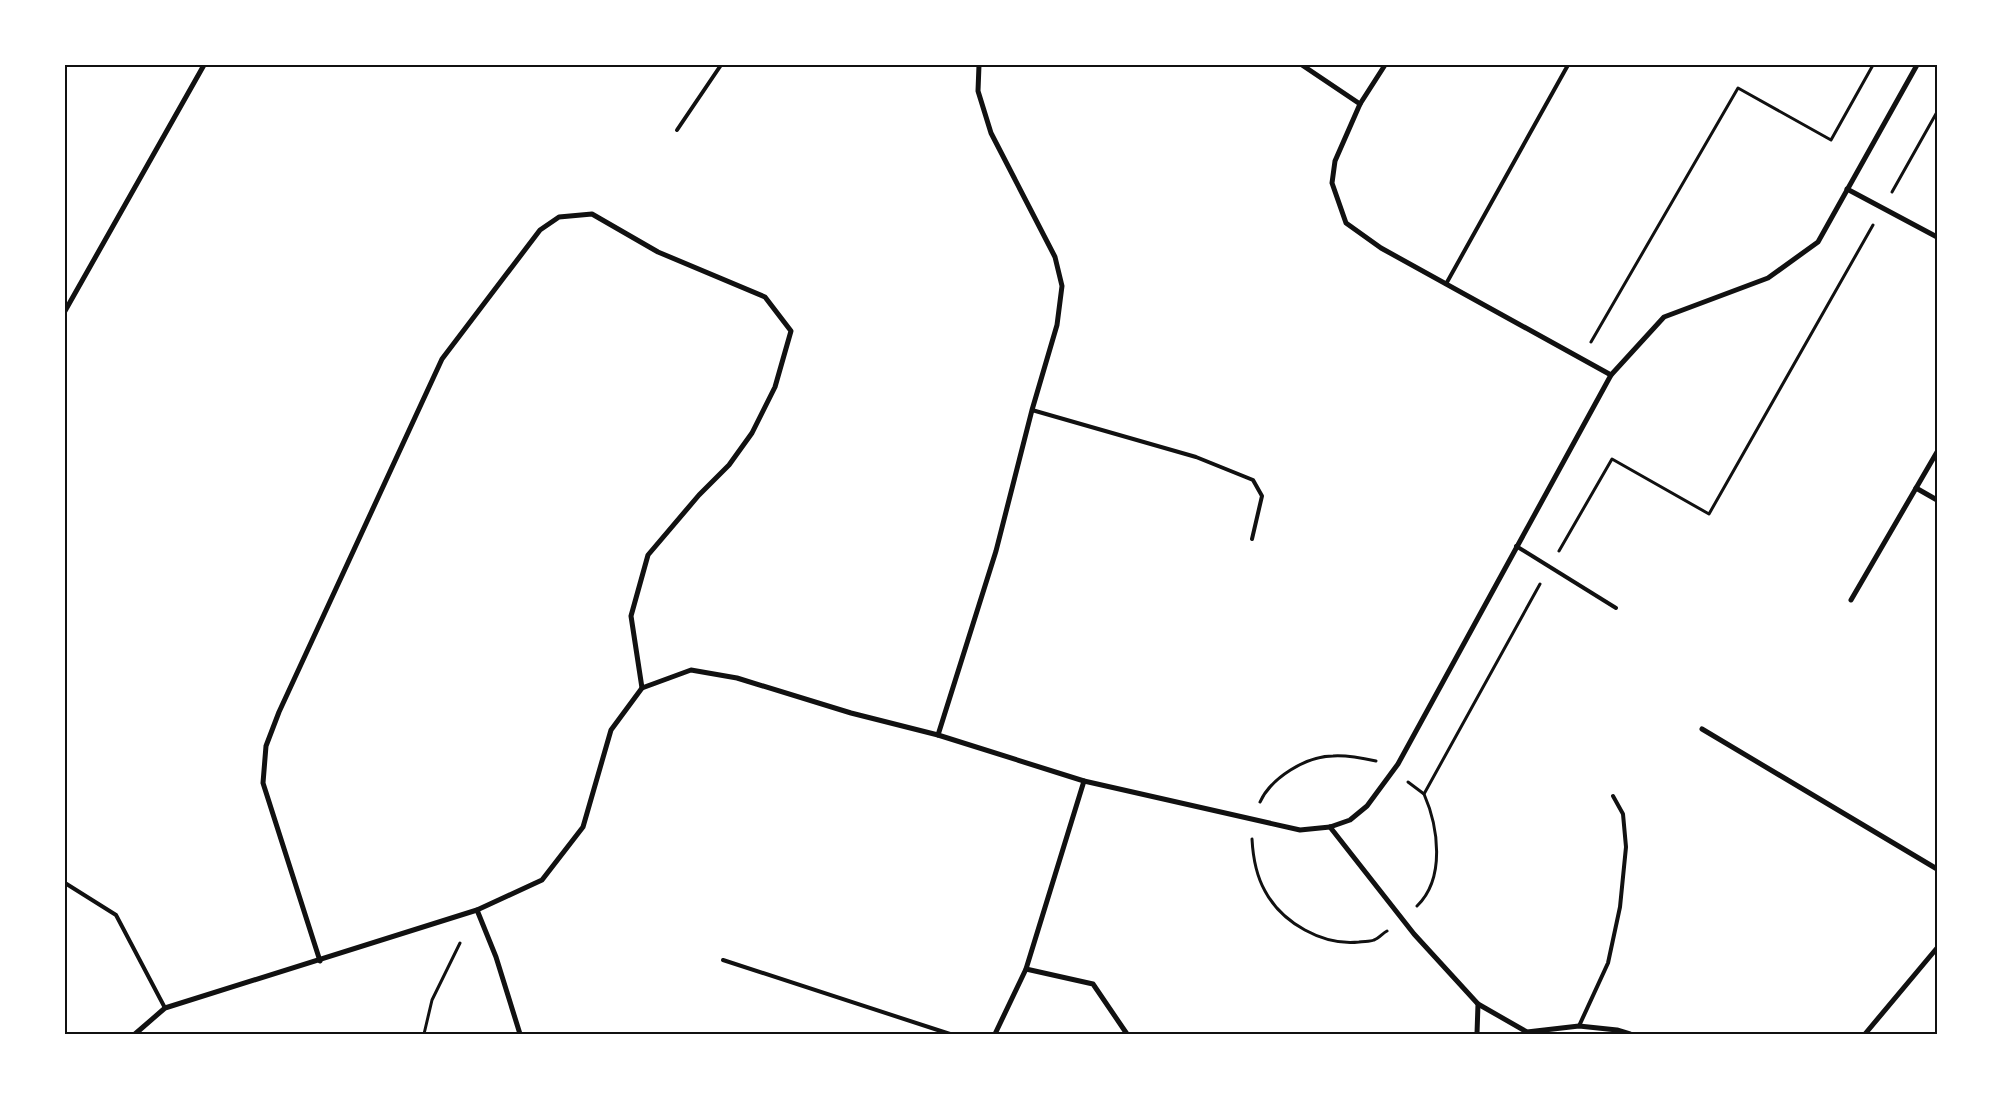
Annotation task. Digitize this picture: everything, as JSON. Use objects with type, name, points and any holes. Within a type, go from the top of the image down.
[{"type":"street","points":[[65,311],[204,65]]},
{"type":"street","points":[[938,735],[996,550],[1032,410],[1057,325],[1062,286],[1055,257],[992,133],[978,91],[979,65]]},
{"type":"street","points":[[1302,65],[1360,104]]},
{"type":"street","points":[[1385,65],[1360,104],[1335,161],[1332,183],[1346,223],[1381,248],[1611,375]]},
{"type":"street","points":[[135,1034],[165,1008],[320,961],[477,910],[542,880],[583,827],[611,730],[642,688],[691,670],[737,678],[851,714],[938,735],[1084,780],[1252,820],[1300,830],[1330,827],[1350,820],[1367,806],[1392,772],[1611,375],[1664,316],[1768,278],[1818,242],[1917,65]]},
{"type":"street","points":[[1847,190],[1884,207],[1937,237]]},
{"type":"street","points":[[320,961],[263,783],[266,746],[279,712],[442,359],[540,230],[559,217],[592,214],[658,252],[765,297],[791,331],[776,387],[752,434],[729,465],[699,495],[648,555],[631,616],[642,688]]},
{"type":"street","points":[[1851,600],[1937,452]]},
{"type":"street","points":[[1916,488],[1937,500]]},
{"type":"street","points":[[1702,729],[1937,869]]},
{"type":"street","points":[[995,1034],[1026,970],[1084,780]]},
{"type":"street","points":[[1330,827],[1402,919],[1478,1004],[1527,1032],[1579,1026],[1617,1030],[1630,1034]]},
{"type":"street","points":[[477,910],[496,957],[520,1034]]},
{"type":"street","points":[[1865,1034],[1937,948]]},
{"type":"street","points":[[1026,970],[1093,984],[1127,1034]]},
{"type":"street","points":[[1477,1034],[1478,1004]]},
{"type":"lane","points":[[677,130],[721,65]]},
{"type":"lane","points":[[1446,284],[1568,65]]},
{"type":"lane","points":[[1032,410],[1196,457],[1254,480],[1262,496],[1252,538]]},
{"type":"lane","points":[[1516,546],[1616,608]]},
{"type":"lane","points":[[1579,1026],[1608,964],[1620,907],[1626,847],[1623,814],[1614,796]]},
{"type":"lane","points":[[65,883],[116,915],[165,1008]]},
{"type":"lane","points":[[723,960],[950,1034]]},
{"type":"path","points":[[1582,358],[1738,88],[1831,140],[1873,65]]},
{"type":"path","points":[[1392,772],[1376,761],[1357,757],[1332,756],[1308,761],[1284,775],[1265,791],[1252,820],[1252,856],[1265,892],[1283,914],[1299,926],[1321,938],[1347,944],[1374,940],[1421,902],[1432,881],[1437,849],[1435,824],[1424,794],[1550,566],[1612,459],[1709,514],[1937,112]]},
{"type":"path","points":[[424,1034],[432,1000],[460,943]]}]
